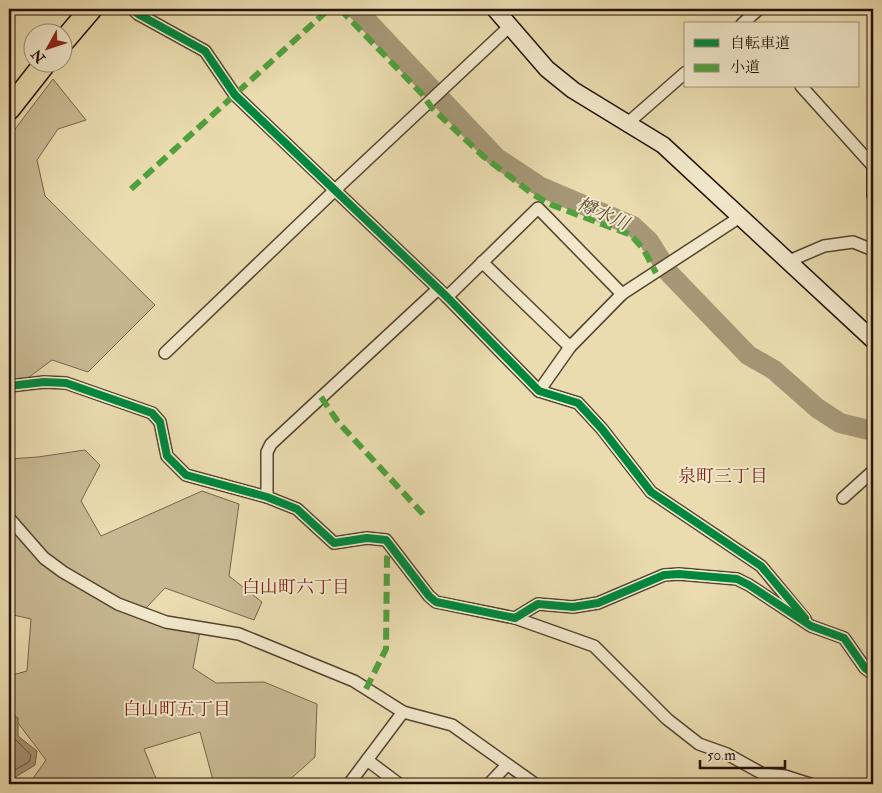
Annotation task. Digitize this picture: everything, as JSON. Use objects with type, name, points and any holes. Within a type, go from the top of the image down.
[{"type":"highway","points":[[72,32],[92,9]]},
{"type":"highway","points":[[9,109],[38,72]]},
{"type":"street","points":[[133,9],[138,14],[205,51],[235,95],[442,293],[539,391],[578,403],[602,429],[651,492],[761,566],[811,626]]},
{"type":"street","points":[[496,9],[547,69],[573,90],[629,122],[663,145],[873,340]]},
{"type":"street","points":[[745,22],[759,9]]},
{"type":"street","points":[[165,353],[510,26]]},
{"type":"street","points":[[629,122],[684,74]]},
{"type":"street","points":[[803,88],[873,166],[873,196]]},
{"type":"street","points":[[267,497],[267,452],[270,444],[442,293],[482,262],[538,208],[622,294]]},
{"type":"street","points":[[539,391],[570,347],[622,294],[740,217]]},
{"type":"street","points":[[789,261],[824,246],[853,242],[873,250]]},
{"type":"street","points":[[482,262],[570,347]]},
{"type":"street","points":[[9,386],[44,382],[66,383],[152,413],[160,422],[167,456],[186,475],[267,497],[297,509],[334,543],[367,538],[386,540],[429,596],[436,602],[516,618],[594,646],[667,719],[699,744],[727,754],[763,774],[786,776],[810,784]]},
{"type":"street","points":[[843,498],[873,470]]},
{"type":"street","points":[[9,518],[44,558],[63,572],[118,604],[166,622],[226,630],[261,642],[354,681],[403,712],[452,725],[535,784]]},
{"type":"street","points":[[516,618],[533,605],[583,606],[621,594],[664,575],[679,574],[737,579],[811,626],[844,638],[865,668],[873,674]]},
{"type":"street","points":[[349,784],[403,712]]},
{"type":"street","points":[[367,760],[399,784]]},
{"type":"street","points":[[489,784],[507,765]]},
{"type":"shaded area","points":[[53,79],[86,120],[58,129],[37,160],[45,196],[155,305],[88,372],[52,360],[9,392],[9,137]]},
{"type":"shaded area","points":[[85,450],[100,465],[81,501],[101,536],[202,491],[239,504],[229,576],[262,602],[254,620],[165,588],[146,608],[200,631],[193,668],[216,683],[264,682],[317,704],[315,757],[285,784],[214,784],[200,732],[144,749],[157,781],[152,784],[29,784],[46,760],[9,711],[9,676],[27,671],[31,619],[9,614],[9,459]]},
{"type":"water","points":[[9,712],[18,718],[18,736],[37,751],[35,765],[9,781]]},
{"type":"waterway","name":"樽水川","points":[[356,9],[497,158],[541,187],[633,226],[649,241],[669,273],[748,355],[774,370],[817,408],[840,423],[873,431]]},
{"type":"marked path","points":[[131,189],[329,9]]},
{"type":"marked path","points":[[340,9],[422,94],[432,108],[483,156],[534,195],[552,205],[631,235],[644,250],[656,273]]},
{"type":"marked path","points":[[321,397],[338,422],[423,514]]},
{"type":"marked path","points":[[366,689],[386,649],[387,558],[392,546]]},
{"type":"cycle path","points":[[133,9],[138,14],[205,51],[235,95],[447,297],[539,391],[578,403],[602,429],[651,492],[761,566],[805,618]]},
{"type":"cycle path","points":[[9,386],[44,382],[66,383],[152,413],[160,422],[167,456],[186,475],[267,497],[297,509],[334,543],[367,538],[386,540],[429,596],[436,602],[515,618],[538,604],[573,607],[598,603],[664,575],[679,574],[737,579],[811,626],[844,638],[865,668],[873,674]]},
{"type":"district","name":"泉町三丁目","points":[[723,476]]},
{"type":"district","name":"白山町六丁目","points":[[296,587]]},
{"type":"district","name":"白山町五丁目","points":[[177,709]]}]
